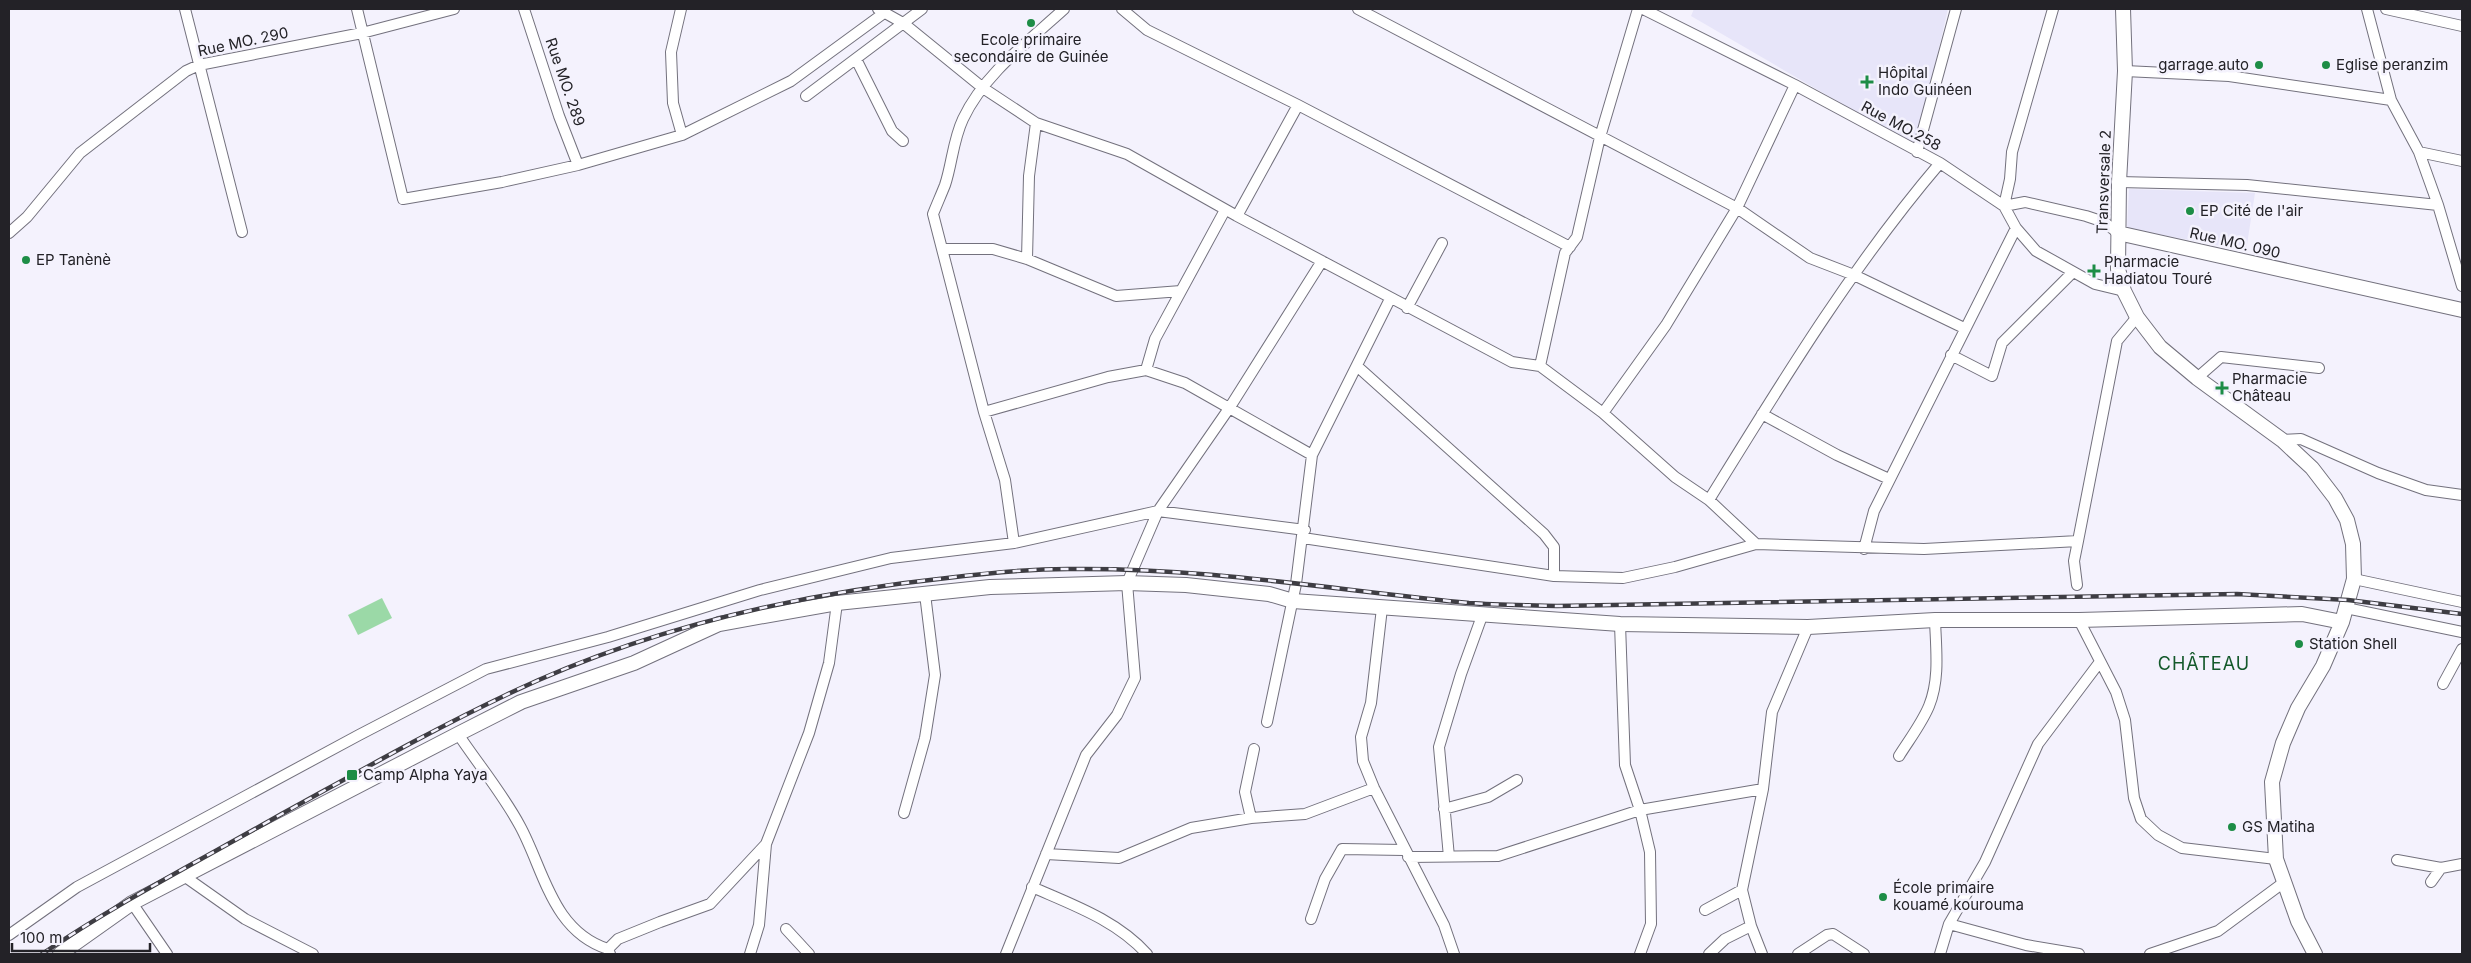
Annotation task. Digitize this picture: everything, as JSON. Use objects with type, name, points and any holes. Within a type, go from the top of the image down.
[{"type":"street","points":[[185,9],[242,232]]},
{"type":"street","points":[[357,9],[403,199],[502,182],[578,165],[682,135],[791,81],[881,11],[903,23],[983,88],[1036,123],[1127,154],[1225,210],[1512,362],[1540,366],[1603,413],[1676,477],[1709,500],[1756,544]]},
{"type":"street","name":"Rue MO. 290","points":[[9,233],[27,217],[80,153],[186,72],[198,65],[362,33],[454,9]]},
{"type":"street","name":"Rue MO. 289","points":[[524,9],[559,116],[578,165]]},
{"type":"street","points":[[681,9],[671,52],[673,102],[682,135]]},
{"type":"street","points":[[806,96],[922,9]]},
{"type":"street","points":[[1014,543],[1006,480],[984,412],[932,214],[945,184],[957,134],[964,118],[983,88],[1011,57],[1064,9]]},
{"type":"street","points":[[1122,9],[1147,30],[1298,105],[1570,247]]},
{"type":"street","points":[[1358,9],[1737,208],[1810,258],[1854,275],[1964,328]]},
{"type":"street","points":[[1540,366],[1565,254],[1577,237],[1600,137],[1638,9]]},
{"type":"street","name":"Rue MO.258","points":[[1643,9],[1795,86],[1940,163],[2004,206],[2016,228],[2036,251],[2094,284],[2124,291]]},
{"type":"street","points":[[1917,152],[1956,9]]},
{"type":"street","points":[[2004,206],[2010,179],[2012,152],[2052,9]]},
{"type":"street","name":"Transversale 2","points":[[2123,9],[2125,72],[2119,182],[2118,269],[2124,291],[2137,317],[2160,347],[2197,378],[2282,440],[2312,468],[2335,498],[2347,520],[2352,544],[2354,579],[2342,622],[2323,666],[2298,708],[2283,743],[2272,782],[2276,859],[2283,883],[2315,954]]},
{"type":"street","points":[[2366,9],[2391,100],[2419,152],[2438,205],[2462,283]]},
{"type":"street","points":[[2386,9],[2414,12],[2462,26]]},
{"type":"street","points":[[856,58],[892,131],[903,141]]},
{"type":"street","points":[[2125,72],[2228,76],[2391,100]]},
{"type":"street","points":[[1603,413],[1666,324],[1737,208],[1795,86]]},
{"type":"street","points":[[1237,216],[1298,105]]},
{"type":"street","points":[[1027,259],[1029,176],[1036,123]]},
{"type":"street","points":[[2419,152],[2462,161]]},
{"type":"street","points":[[1709,500],[1762,414],[1854,275],[1901,209],[1940,163]]},
{"type":"street","points":[[2119,182],[2247,186],[2438,205]]},
{"type":"street","name":"Rue MO. 090","points":[[2004,206],[2025,202],[2086,216],[2104,222],[2118,233],[2462,310]]},
{"type":"street","points":[[1146,370],[1155,339],[1225,210]]},
{"type":"street","points":[[1864,549],[1874,511],[1889,479],[2016,228]]},
{"type":"street","points":[[1407,308],[1442,243]]},
{"type":"street","points":[[942,249],[993,249],[1027,259],[1116,296],[1181,290]]},
{"type":"street","points":[[1006,954],[1086,754],[1116,715],[1135,678],[1127,583],[1158,511],[1230,407],[1322,261]]},
{"type":"street","points":[[1951,355],[1992,376],[2002,343],[2073,272]]},
{"type":"street","points":[[1267,722],[1304,534],[1312,455],[1358,367],[1390,299]]},
{"type":"street","points":[[2077,585],[2074,561],[2117,341],[2137,317]]},
{"type":"street","points":[[2197,378],[2221,357],[2318,368]]},
{"type":"street","points":[[1358,367],[1544,534],[1554,547],[1554,576]]},
{"type":"street","points":[[984,412],[1108,377],[1146,370],[1185,383],[1312,455]]},
{"type":"street","points":[[1762,414],[1837,455],[1889,479]]},
{"type":"street","points":[[2282,440],[2301,438],[2378,472],[2426,490],[2462,495]]},
{"type":"street","points":[[9,935],[78,887],[359,735],[486,669],[608,637],[760,590],[891,558],[1014,543],[1158,511],[1554,576],[1623,578],[1674,567],[1756,544],[1864,549],[1924,549],[2078,541]]},
{"type":"street","points":[[2354,579],[2462,602]]},
{"type":"street","points":[[60,954],[132,903],[521,702],[634,663],[719,624],[837,603],[990,587],[1127,583],[1186,585],[1269,594],[1292,601],[1482,616],[1620,624],[1808,627],[1935,620],[2079,620],[2302,614],[2342,622]]},
{"type":"street","points":[[904,813],[925,738],[935,675],[925,594]]},
{"type":"street","points":[[750,954],[759,924],[766,844],[816,707],[829,663],[837,603]]},
{"type":"street","points":[[1382,608],[1371,703],[1361,737],[1363,761],[1406,854],[1444,926],[1454,954]]},
{"type":"street","points":[[2346,608],[2462,632]]},
{"type":"street","points":[[1449,857],[1439,747],[1461,674],[1482,616]]},
{"type":"street","points":[[1899,756],[1929,707],[1933,694],[1937,668],[1935,620]]},
{"type":"street","points":[[2079,620],[2099,663],[2116,692],[2125,720],[2134,798],[2141,819],[2158,835],[2182,848],[2276,859]]},
{"type":"street","points":[[1620,624],[1624,765],[1640,810],[1650,852],[1651,924],[1640,954]]},
{"type":"street","points":[[1762,954],[1750,926],[1742,890],[1763,789],[1772,712],[1808,627]]},
{"type":"street","points":[[2443,684],[2462,649]]},
{"type":"street","points":[[1940,954],[1949,924],[1985,862],[2038,744],[2099,663]]},
{"type":"street","points":[[458,734],[520,826],[544,884],[563,915],[592,944],[609,952],[618,940],[626,936],[710,904],[766,844]]},
{"type":"street","points":[[1251,818],[1245,792],[1254,749]]},
{"type":"street","points":[[1444,809],[1488,797],[1517,780]]},
{"type":"street","points":[[1046,854],[1120,858],[1191,828],[1251,818],[1305,814],[1374,788]]},
{"type":"street","points":[[1311,919],[1325,879],[1342,849],[1449,857],[1498,856],[1640,810],[1763,789]]},
{"type":"street","points":[[2397,860],[2441,868],[2462,864]]},
{"type":"street","points":[[2431,882],[2441,868]]},
{"type":"street","points":[[184,876],[246,919],[314,954]]},
{"type":"street","points":[[2150,954],[2218,930],[2283,883]]},
{"type":"street","points":[[1032,887],[1109,922],[1133,939],[1147,954]]},
{"type":"street","points":[[1706,910],[1742,890]]},
{"type":"street","points":[[132,903],[167,954]]},
{"type":"street","points":[[1949,924],[2026,946],[2079,954]]},
{"type":"street","points":[[1709,954],[1725,939],[1750,926]]},
{"type":"street","points":[[786,929],[809,954]]},
{"type":"street","points":[[1798,954],[1827,935],[1833,934],[1864,954]]},
{"type":"shaded area","name":"Hôpital Indo Guinéen","points":[[1694,9],[1948,9],[1916,147],[1691,16]]},
{"type":"shaded area","name":"EP Cité de l'air","points":[[2129,189],[2255,193],[2246,251],[2127,228]]},
{"type":"green space","points":[[382,598],[392,618],[358,635],[348,615]]},
{"type":"railway","points":[[42,954],[129,900],[363,769],[477,709],[558,672],[611,651],[721,618],[777,605],[890,585],[977,574],[1053,569],[1118,569],[1218,575],[1419,598],[1502,605],[1557,606],[2237,594],[2348,600],[2462,614]]},
{"type":"place","name":"Ecole primaire secondaire de Guinée","points":[[1031,23]]},
{"type":"place","name":"garrage auto","points":[[2259,65]]},
{"type":"place","name":"Eglise peranzim","points":[[2326,65]]},
{"type":"place","name":"Hôpital Indo Guinéen","points":[[1867,82]]},
{"type":"place","name":"EP Cité de l'air","points":[[2190,211]]},
{"type":"place","name":"EP Tanènè","points":[[26,260]]},
{"type":"place","name":"Pharmacie Hadiatou Touré","points":[[2094,271]]},
{"type":"place","name":"Pharmacie Château","points":[[2222,388]]},
{"type":"place","name":"Station Shell","points":[[2299,644]]},
{"type":"place","name":"Camp Alpha Yaya","points":[[352,775]]},
{"type":"place","name":"GS Matiha","points":[[2232,827]]},
{"type":"place","name":"École primaire kouamé kourouma","points":[[1883,897]]},
{"type":"district","name":"CHÂTEAU","points":[[2204,664]]}]
